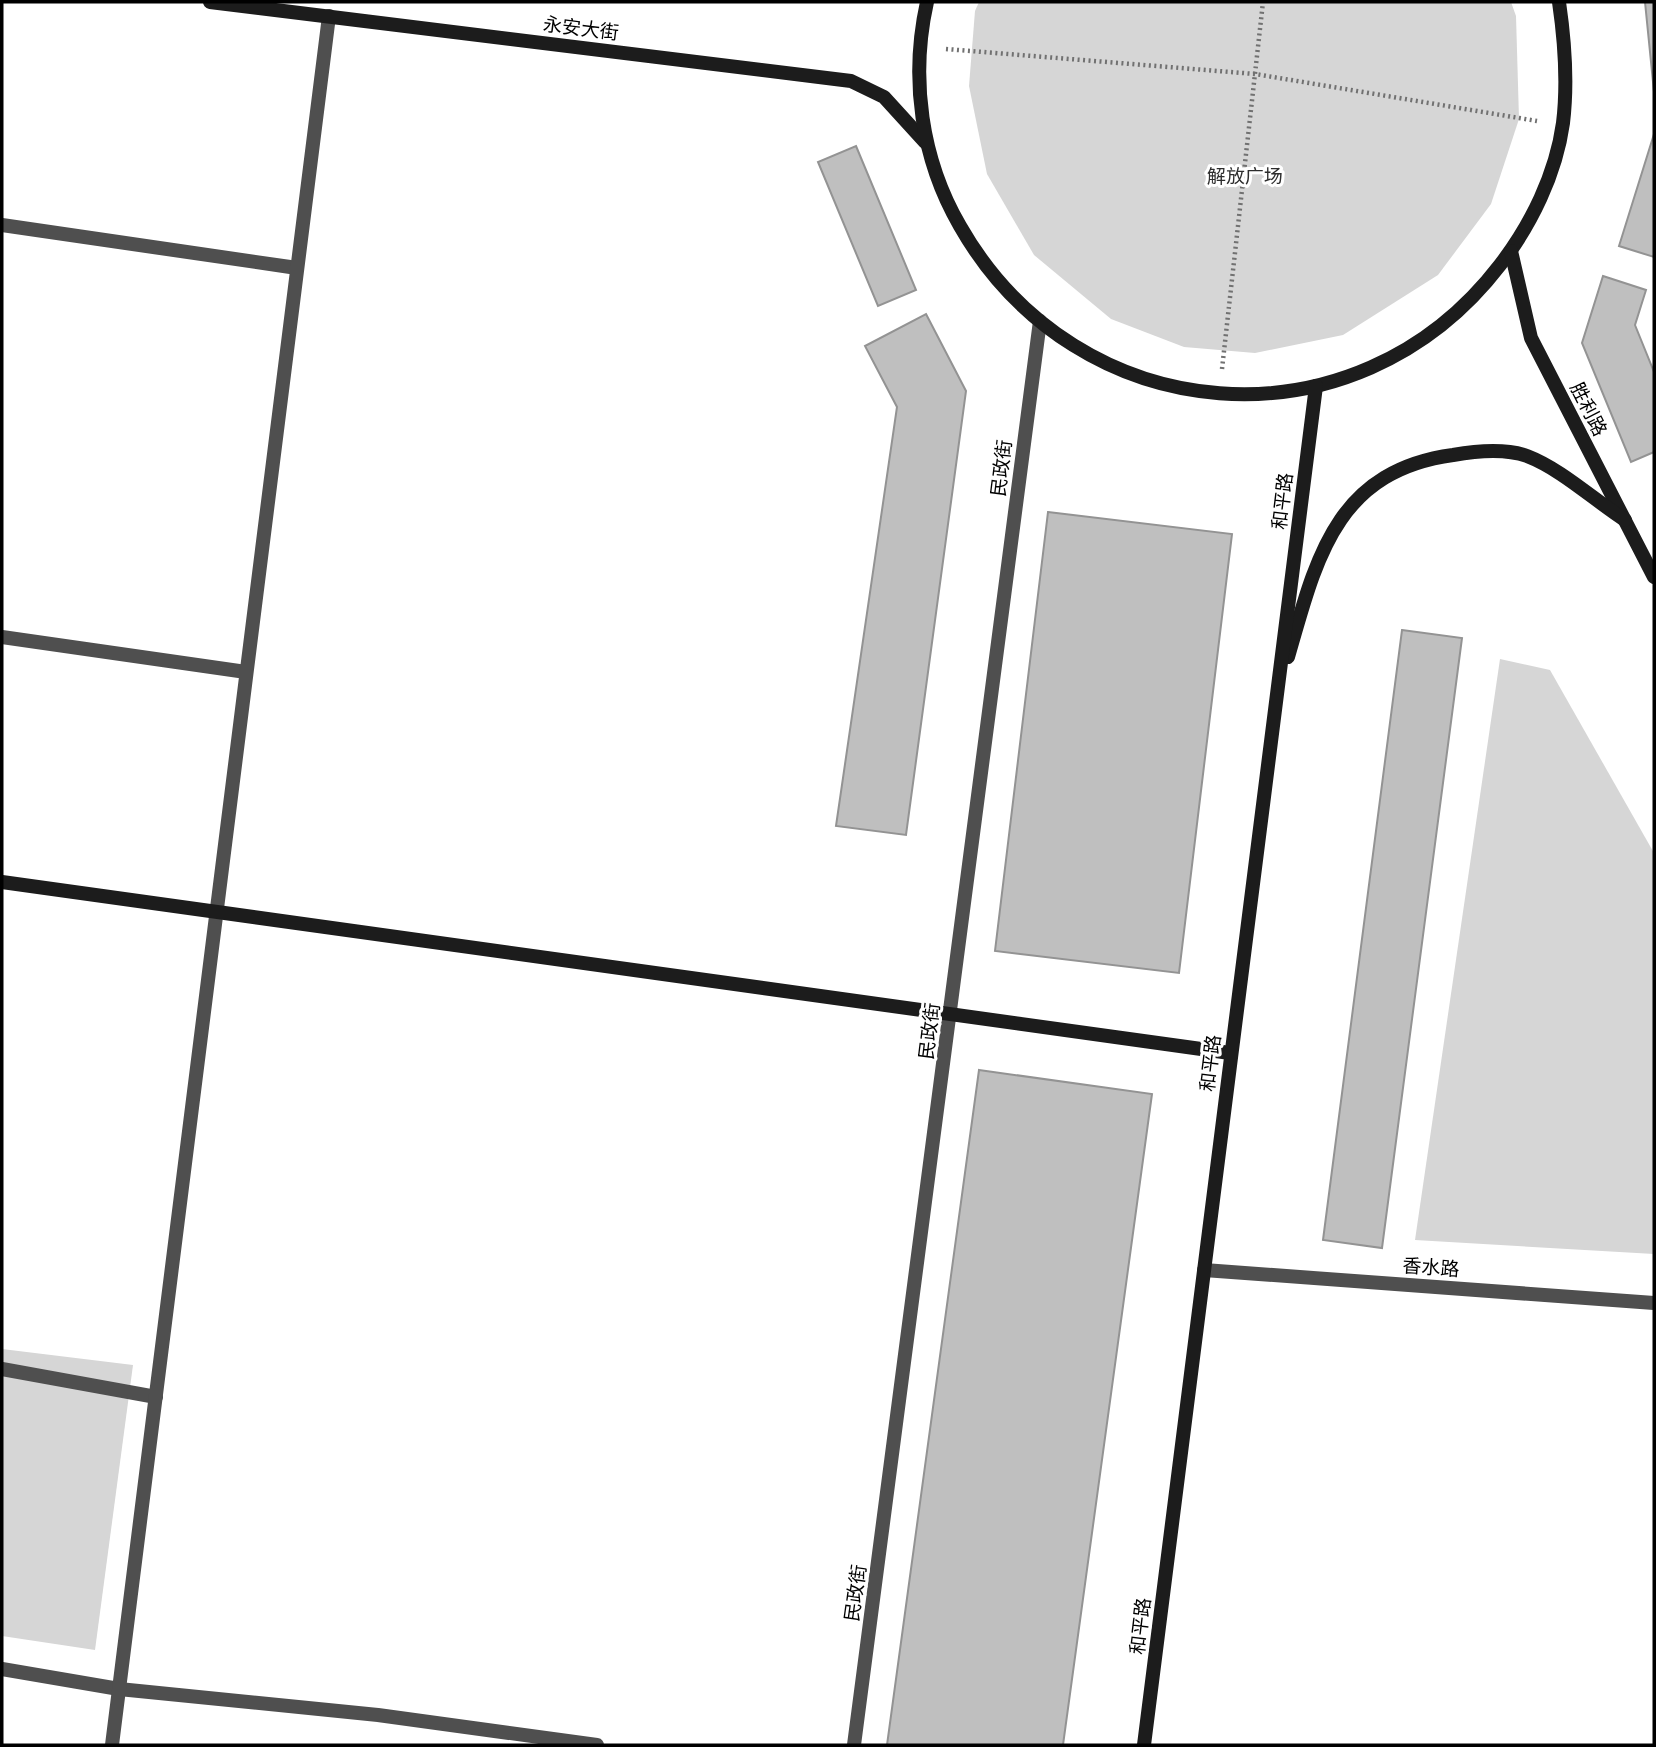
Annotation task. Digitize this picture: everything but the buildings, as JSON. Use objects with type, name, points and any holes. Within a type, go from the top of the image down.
[{"type":"main road","name":"永安大街","points":[[210,2],[851,81],[884,97],[925,142]]},
{"type":"main road","points":[[927,2],[920,47],[920,98],[925,142],[949,208],[978,258],[1015,301],[1059,338],[1109,366],[1163,385],[1219,394],[1268,394],[1316,386],[1378,365],[1427,337],[1480,291],[1511,251],[1546,186],[1562,126],[1567,59],[1559,2]]},
{"type":"main road","name":"胜利路","points":[[1511,251],[1531,338],[1654,578]]},
{"type":"main road","name":"和平路","points":[[1144,1745],[1316,386]]},
{"type":"main road","points":[[1274,708],[1313,568],[1341,516],[1380,478],[1436,457],[1481,450],[1526,456],[1625,520]]},
{"type":"main road","points":[[2,882],[1230,1053]]},
{"type":"street","points":[[112,1745],[329,16]]},
{"type":"street","points":[[2,225],[297,268]]},
{"type":"street","name":"民政街","points":[[854,1745],[1040,321]]},
{"type":"street","points":[[2,637],[246,672]]},
{"type":"street","name":"香水路","points":[[1204,1270],[1654,1303]]},
{"type":"street","points":[[2,1369],[156,1397]]},
{"type":"street","points":[[2,1669],[119,1689],[377,1715],[597,1745]]},
{"type":"path","points":[[1219,394],[1263,2]]},
{"type":"path","points":[[920,47],[1255,74],[1562,126]]},
{"type":"green space","name":"解放广场","points":[[979,2],[1511,2],[1516,16],[1519,119],[1491,204],[1438,275],[1343,335],[1255,353],[1184,347],[1111,319],[1034,255],[987,174],[969,86],[975,11]]},
{"type":"green space","points":[[1500,659],[1550,670],[1654,853],[1654,1254],[1415,1240]]},
{"type":"green space","points":[[2,1349],[133,1365],[95,1650],[2,1636]]}]
